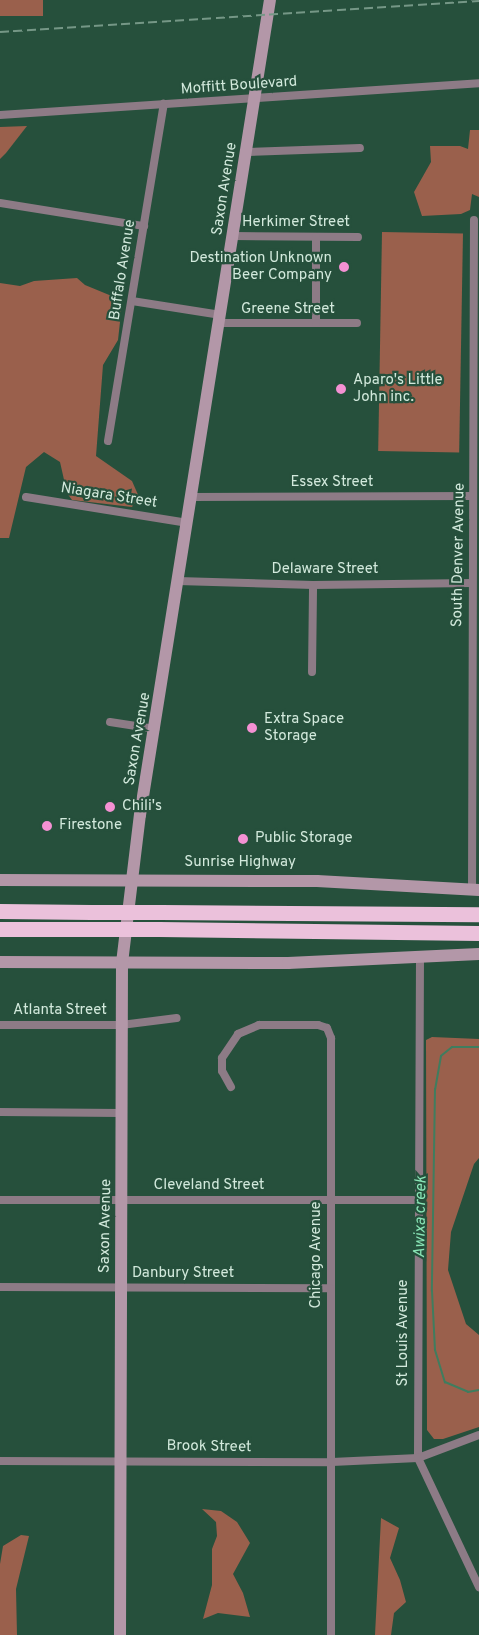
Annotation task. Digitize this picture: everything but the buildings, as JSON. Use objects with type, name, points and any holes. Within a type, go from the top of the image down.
[{"type":"highway","points":[[0,912],[479,914]]},
{"type":"highway","points":[[0,929],[479,933]]},
{"type":"street","name":"Saxon Avenue","points":[[120,1635],[122,963],[130,881],[270,0]]},
{"type":"street","name":"Moffitt Boulevard","points":[[0,115],[479,83]]},
{"type":"street","name":"Buffalo Avenue","points":[[108,441],[164,104]]},
{"type":"street","points":[[247,152],[360,148]]},
{"type":"street","points":[[0,203],[144,226]]},
{"type":"street","name":"South Denver Avenue","points":[[474,220],[472,583],[475,890]]},
{"type":"street","name":"Herkimer Street","points":[[233,236],[358,237]]},
{"type":"street","points":[[316,237],[316,323]]},
{"type":"street","name":"Greene Street","points":[[132,301],[220,319],[357,323]]},
{"type":"street","name":"Essex Street","points":[[192,497],[473,496]]},
{"type":"street","name":"Niagara Street","points":[[26,497],[188,523]]},
{"type":"street","name":"Delaware Street","points":[[178,581],[314,585],[472,583]]},
{"type":"street","points":[[312,672],[314,585]]},
{"type":"street","points":[[110,722],[155,729]]},
{"type":"street","name":"Sunrise Highway","points":[[0,880],[339,882],[475,890]]},
{"type":"street","points":[[0,962],[288,963],[479,954]]},
{"type":"street","name":"St Louis Avenue","points":[[420,957],[418,1458],[479,1587]]},
{"type":"street","name":"Atlanta Street","points":[[0,1025],[121,1025],[177,1018]]},
{"type":"street","name":"Chicago Avenue","points":[[231,1087],[222,1071],[222,1058],[238,1034],[259,1025],[318,1025],[327,1028],[331,1038],[331,1635]]},
{"type":"street","points":[[0,1112],[122,1113]]},
{"type":"street","name":"Cleveland Street","points":[[0,1200],[418,1200]]},
{"type":"street","name":"Danbury Street","points":[[0,1287],[330,1288]]},
{"type":"street","name":"Brook Street","points":[[0,1461],[120,1459],[332,1462],[418,1458],[479,1435]]},
{"type":"shaded area","points":[[0,0],[43,0],[43,16],[0,16]]},
{"type":"shaded area","points":[[27,126],[6,153],[0,159],[0,127]]},
{"type":"shaded area","points":[[470,130],[479,130],[479,197],[472,194],[470,210],[461,214],[422,216],[414,192],[431,162],[430,146],[460,146],[468,149]]},
{"type":"shaded area","points":[[382,232],[463,233],[459,452],[378,451]]},
{"type":"shaded area","points":[[77,278],[85,285],[119,299],[121,313],[118,340],[103,365],[96,456],[132,481],[139,497],[132,507],[72,500],[67,493],[60,462],[44,452],[26,467],[9,538],[0,538],[0,283],[20,286],[34,281]]},
{"type":"shaded area","points":[[432,1037],[479,1039],[479,1158],[474,1164],[451,1232],[448,1270],[466,1324],[479,1335],[479,1427],[443,1439],[434,1439],[427,1430],[426,1040]]},
{"type":"shaded area","points":[[202,1509],[221,1511],[237,1522],[250,1543],[233,1574],[243,1593],[250,1617],[218,1613],[203,1619],[212,1585],[212,1549],[217,1536],[216,1522]]},
{"type":"shaded area","points":[[381,1518],[399,1528],[390,1558],[400,1580],[406,1602],[394,1613],[391,1635],[375,1635]]},
{"type":"shaded area","points":[[21,1535],[29,1536],[16,1589],[17,1635],[0,1635],[0,1564],[3,1546]]},
{"type":"waterway","name":"Awixa creek","points":[[479,1047],[452,1047],[441,1056],[435,1089],[432,1291],[435,1350],[445,1382],[468,1392],[479,1390]]},
{"type":"railway","points":[[0,32],[479,1]]},
{"type":"place","name":"Destination Unknown Beer Company","points":[[344,267]]},
{"type":"place","name":"Aparo's Little John inc.","points":[[341,389]]},
{"type":"place","name":"Extra Space Storage","points":[[252,728]]},
{"type":"place","name":"Chili's","points":[[110,807]]},
{"type":"place","name":"Firestone","points":[[47,826]]},
{"type":"place","name":"Public Storage","points":[[243,839]]}]
